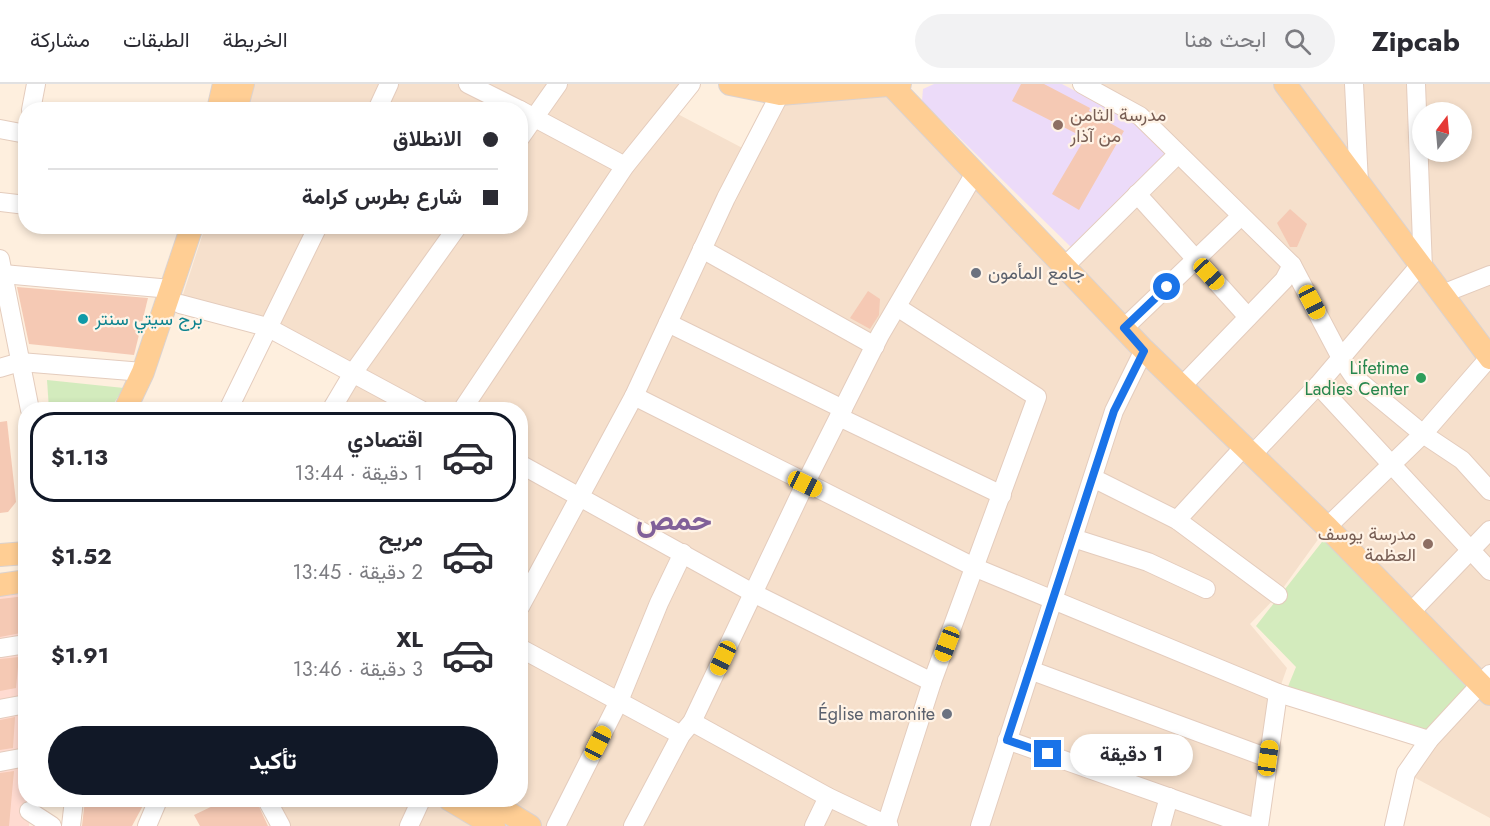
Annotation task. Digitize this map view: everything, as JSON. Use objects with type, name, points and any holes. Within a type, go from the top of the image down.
[{"type":"main road","points":[[730,84],[780,94],[886,85],[975,173],[1144,351],[1327,527],[1410,613],[1486,684]]},
{"type":"main road","points":[[1285,84],[1490,358]]},
{"type":"main road","points":[[143,402],[176,296],[190,234]]},
{"type":"main road","points":[[129,402],[202,234]]},
{"type":"main road","points":[[0,555],[18,554]]},
{"type":"main road","points":[[0,585],[18,582]]},
{"type":"main road","points":[[462,807],[494,826]]},
{"type":"main road","points":[[500,807],[531,826]]},
{"type":"street","points":[[33,102],[36,84]]},
{"type":"street","points":[[380,102],[389,84]]},
{"type":"street","points":[[468,84],[505,102]]},
{"type":"street","points":[[528,109],[558,84]]},
{"type":"street","points":[[467,402],[625,166],[691,84]]},
{"type":"street","points":[[1082,84],[1140,116],[1292,265],[1341,358],[1354,377],[1423,434],[1462,460],[1490,491]]},
{"type":"street","points":[[1354,84],[1359,183]]},
{"type":"street","points":[[1177,520],[1318,385],[1422,267],[1416,84]]},
{"type":"street","points":[[528,592],[634,396],[702,249],[780,94]]},
{"type":"street","points":[[528,114],[625,166]]},
{"type":"street","points":[[0,129],[18,132]]},
{"type":"street","points":[[1064,267],[1178,154]]},
{"type":"street","points":[[633,826],[686,729],[875,346],[975,173]]},
{"type":"street","points":[[1137,195],[1248,317]]},
{"type":"street","points":[[0,202],[18,204]]},
{"type":"street","points":[[1124,328],[1241,216]]},
{"type":"street","points":[[232,402],[314,234]]},
{"type":"street","points":[[336,402],[353,373],[452,234]]},
{"type":"street","points":[[702,249],[875,346]]},
{"type":"street","points":[[1181,387],[1284,280],[1292,265]]},
{"type":"street","points":[[28,402],[1,267],[176,296],[267,327],[406,402]]},
{"type":"street","points":[[1442,294],[1490,275]]},
{"type":"street","points":[[528,652],[619,701],[686,729],[888,826],[932,682],[976,568],[1037,397],[897,307]]},
{"type":"street","points":[[668,322],[1002,495]]},
{"type":"street","points":[[980,826],[1114,411],[1144,351]]},
{"type":"street","points":[[1327,527],[1390,463],[1423,434],[1490,358]]},
{"type":"street","points":[[0,368],[20,362],[143,372]]},
{"type":"street","points":[[1318,385],[1490,571]]},
{"type":"street","points":[[634,396],[976,568],[1278,693],[1429,740]]},
{"type":"street","points":[[528,468],[753,593],[932,682]]},
{"type":"street","points":[[1093,478],[1177,520],[1278,595]]},
{"type":"street","points":[[1410,613],[1490,530]]},
{"type":"street","points":[[1073,538],[1148,562],[1206,589]]},
{"type":"street","points":[[556,826],[619,701],[659,603],[683,553]]},
{"type":"street","points":[[0,648],[18,645]]},
{"type":"street","points":[[1030,670],[1268,758]]},
{"type":"street","points":[[1394,826],[1406,773],[1429,740],[1486,684]]},
{"type":"street","points":[[1260,826],[1278,693]]},
{"type":"street","points":[[0,709],[18,706]]},
{"type":"street","points":[[1007,740],[1250,826]]},
{"type":"street","points":[[0,762],[18,759]]},
{"type":"street","points":[[814,826],[828,797]]},
{"type":"street","points":[[1161,826],[1169,797]]},
{"type":"street","points":[[72,826],[73,807]]},
{"type":"street","points":[[147,826],[155,807]]},
{"type":"street","points":[[271,807],[281,826]]},
{"type":"street","points":[[409,826],[418,807]]},
{"type":"street","points":[[29,812],[52,826]]},
{"type":"shaded area","points":[[243,84],[691,84],[670,110],[750,152],[780,94],[876,84],[1064,266],[1177,154],[1082,84],[1490,84],[1490,818],[1406,773],[1479,685],[1327,527],[1278,595],[1250,624],[1287,668],[1278,693],[1259,826],[282,826],[274,807],[528,807],[528,402],[335,402],[353,374],[267,327],[180,304],[203,234],[528,234],[528,102],[238,102]]},
{"type":"shaded area","points":[[934,84],[1062,84],[1138,124],[1169,154],[1076,252],[922,101],[923,89]]},
{"type":"shaded area","points":[[18,590],[18,807],[30,807],[29,826],[0,826],[0,591]]},
{"type":"green space","points":[[47,380],[124,388],[115,402],[49,402]]},
{"type":"green space","points":[[1329,533],[1467,688],[1428,733],[1287,689],[1296,667],[1256,626]]},
{"type":"building","points":[[1021,84],[1044,84],[1090,108],[1089,111],[1124,131],[1079,210],[1052,194],[1085,138],[1012,101]]},
{"type":"building","points":[[1290,209],[1307,224],[1297,247],[1290,247],[1277,223]]},
{"type":"building","name":"برج سيتي سنتر","points":[[17,287],[148,298],[134,355],[29,344]]},
{"type":"building","points":[[868,291],[880,299],[879,315],[870,329],[850,318]]},
{"type":"building","points":[[7,421],[16,502],[8,512],[0,513],[0,422]]},
{"type":"building","points":[[18,597],[18,634],[0,637],[0,599]]},
{"type":"building","points":[[18,657],[16,688],[0,691],[0,659]]},
{"type":"building","points":[[15,717],[13,748],[0,750],[0,720]]},
{"type":"building","points":[[14,771],[9,826],[0,826],[0,773]]},
{"type":"building","points":[[84,807],[142,807],[132,826],[82,826]]},
{"type":"building","points":[[211,807],[259,807],[268,826],[200,826],[194,815]]},
{"type":"place","name":"مدرسة الثامن من آذار","points":[[1058,125]]},
{"type":"place","name":"جامع المأمون","points":[[976,273]]},
{"type":"place","name":"برج سيتي سنتر","points":[[83,319]]},
{"type":"place","name":"Lifetime Ladies Center","points":[[1421,378]]},
{"type":"place","name":"مدرسة يوسف العظمة","points":[[1428,544]]},
{"type":"place","name":"Église maronite","points":[[947,714]]},
{"type":"district","name":"حمص","points":[[674,519]]},
{"type":"route","points":[[1048,754],[1007,740],[1114,411],[1144,351],[1124,328],[1167,287]]}]
